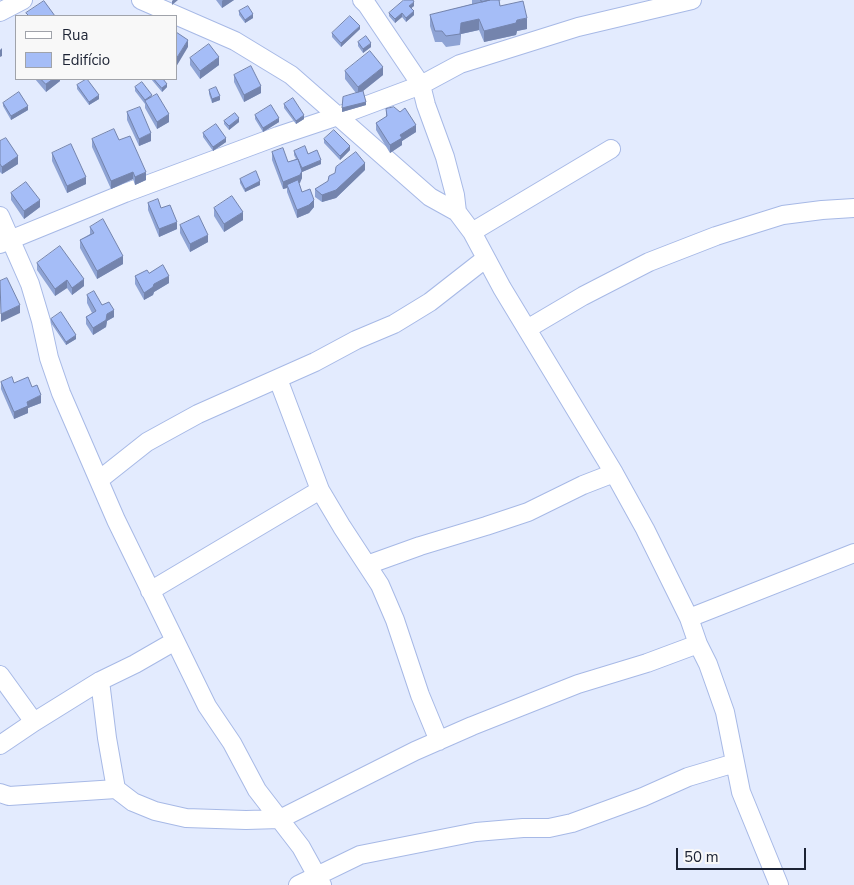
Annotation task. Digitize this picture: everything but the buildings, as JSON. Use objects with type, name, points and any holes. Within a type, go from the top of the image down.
[{"type":"street","points":[[0,12],[23,0]]},
{"type":"street","points":[[141,0],[175,15]]},
{"type":"street","points":[[362,0],[421,85],[426,105],[445,157],[455,195],[457,212]]},
{"type":"street","points":[[5,243],[125,193],[421,85],[460,64],[578,27],[692,0]]},
{"type":"street","points":[[178,16],[235,41],[291,75],[430,197],[457,212],[472,232],[485,259],[614,473],[645,529],[689,618],[725,712],[740,792],[779,885]]},
{"type":"street","points":[[472,232],[611,148]]},
{"type":"street","points":[[527,329],[583,296],[649,262],[708,239],[783,215],[854,208]]},
{"type":"street","points":[[0,216],[5,243],[30,284],[49,358],[61,393],[116,520],[150,591],[207,706],[232,743],[257,790],[301,847],[319,880]]},
{"type":"street","points":[[99,480],[147,442],[198,414],[278,379],[356,340],[394,324],[430,302],[485,259]]},
{"type":"street","points":[[278,379],[320,490],[380,585],[395,620],[420,695],[439,741]]},
{"type":"street","points":[[367,565],[528,512],[583,485],[614,473]]},
{"type":"street","points":[[150,591],[320,490]]},
{"type":"street","points":[[689,618],[854,553]]},
{"type":"street","points":[[0,746],[34,722],[100,681],[175,641]]},
{"type":"street","points":[[0,792],[9,796],[116,789],[133,802],[155,811],[186,818],[280,819],[415,750],[472,726],[578,684],[698,644]]},
{"type":"street","points":[[0,675],[34,722]]},
{"type":"street","points":[[100,681],[116,789]]},
{"type":"street","points":[[298,885],[319,880],[360,855],[476,832],[549,828],[572,823],[688,778],[734,763]]}]
